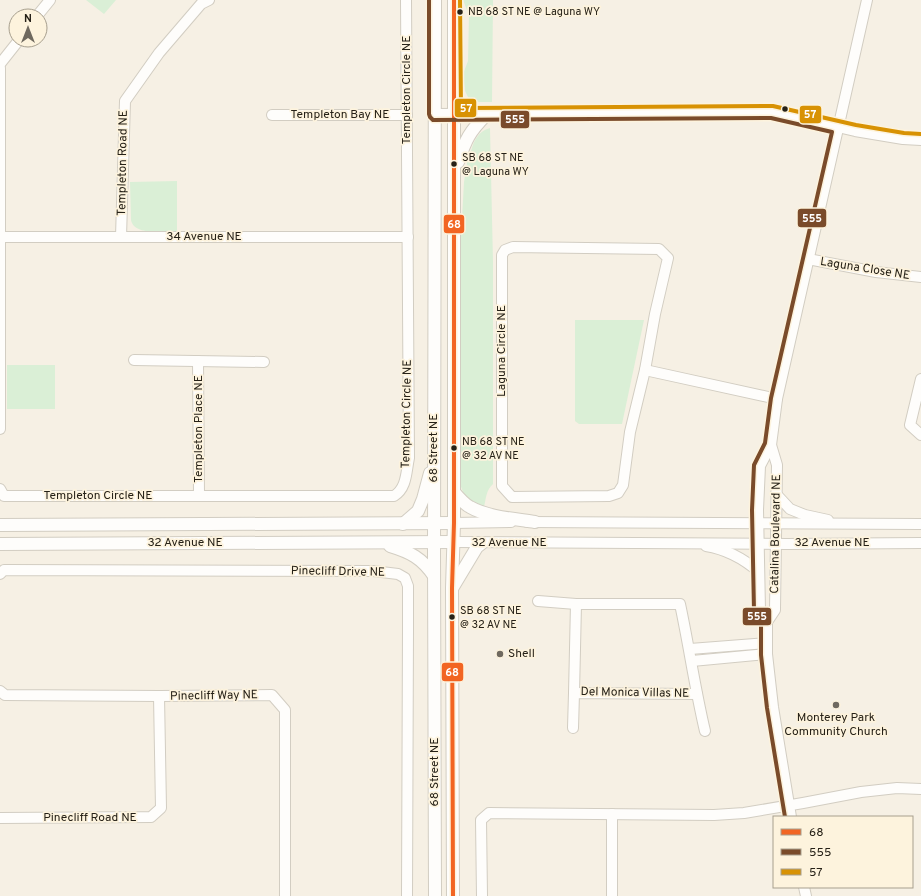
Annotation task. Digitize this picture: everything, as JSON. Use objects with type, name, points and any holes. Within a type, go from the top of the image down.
[{"type":"main road","name":"68 Street NE","points":[[435,0],[435,896]]},
{"type":"main road","name":"68 Street NE","points":[[453,896],[452,588],[454,542],[454,0]]},
{"type":"main road","points":[[455,173],[465,139],[487,114]]},
{"type":"main road","points":[[402,524],[418,511],[423,499],[434,456]]},
{"type":"main road","points":[[454,492],[462,501],[474,509],[486,513],[535,522]]},
{"type":"main road","name":"32 Avenue NE","points":[[0,525],[454,523]]},
{"type":"main road","points":[[377,542],[404,550],[421,559],[434,576]]},
{"type":"main road","name":"32 Avenue NE","points":[[0,544],[454,542]]},
{"type":"main road","points":[[452,588],[477,548],[482,543]]},
{"type":"street","points":[[44,8],[50,0]]},
{"type":"street","name":"Templeton Road NE","points":[[121,237],[125,102],[159,53],[201,4],[209,0]]},
{"type":"street","name":"Templeton Circle NE","points":[[0,489],[4,496],[394,496],[401,492],[405,483],[408,458],[406,0]]},
{"type":"street","name":"Catalina Boulevard NE","points":[[791,816],[773,707],[767,654],[767,622],[760,610],[758,524],[760,466],[771,444],[777,399],[867,0]]},
{"type":"street","points":[[0,64],[13,48]]},
{"type":"street","points":[[0,68],[0,428]]},
{"type":"street","points":[[435,114],[772,112],[839,127],[903,139],[921,140]]},
{"type":"street","name":"Templeton Bay NE","points":[[272,115],[407,114]]},
{"type":"street","name":"34 Avenue NE","points":[[0,237],[408,237]]},
{"type":"street","name":"Laguna Circle NE","points":[[513,247],[659,249],[668,258],[645,370],[630,432],[623,485],[618,493],[609,496],[512,497],[502,486],[502,255],[505,250],[513,247]]},
{"type":"street","name":"Laguna Close NE","points":[[808,260],[876,272],[921,277]]},
{"type":"street","name":"Templeton Place NE","points":[[134,360],[264,362]]},
{"type":"street","name":"Templeton Place NE","points":[[198,362],[199,496]]},
{"type":"street","points":[[645,370],[777,399]]},
{"type":"street","points":[[921,379],[910,425],[921,435]]},
{"type":"street","name":"Catalina Boulevard NE","points":[[767,622],[775,610],[777,465],[771,444]]},
{"type":"street","points":[[776,494],[790,508],[805,515],[848,524]]},
{"type":"street","name":"32 Avenue NE","points":[[454,523],[921,524]]},
{"type":"street","name":"32 Avenue NE","points":[[454,542],[921,543]]},
{"type":"street","points":[[680,543],[709,547],[725,552],[745,562],[759,572]]},
{"type":"street","name":"Pinecliff Drive NE","points":[[0,574],[4,570],[373,571],[398,574],[406,578],[408,586],[408,896]]},
{"type":"street","name":"Del Monica Villas NE","points":[[538,601],[576,604],[680,604],[705,731]]},
{"type":"street","name":"Del Monica Villas NE","points":[[573,728],[576,604]]},
{"type":"street","points":[[690,649],[767,643]]},
{"type":"street","points":[[692,661],[767,654]]},
{"type":"street","name":"Pinecliff Way NE","points":[[0,691],[5,695],[272,695],[285,710],[285,896]]},
{"type":"street","name":"Del Monica Villas NE","points":[[574,693],[697,694]]},
{"type":"street","name":"Pinecliff Road NE","points":[[0,818],[151,817],[161,808],[159,696]]},
{"type":"street","points":[[482,896],[481,820],[489,813],[714,815],[744,813],[861,792],[897,788],[921,789]]},
{"type":"street","points":[[612,814],[612,896]]},
{"type":"green space","points":[[86,0],[116,0],[104,14]]},
{"type":"green space","points":[[463,0],[493,0],[492,102],[479,102],[473,100],[468,97],[465,91],[463,74],[468,61],[469,15]]},
{"type":"green space","points":[[490,128],[493,262],[493,484],[488,492],[484,507],[474,503],[465,496],[460,483],[460,254],[464,182],[469,151],[471,151],[475,140],[482,131]]},
{"type":"green space","points":[[177,181],[177,231],[150,232],[143,231],[133,225],[131,220],[130,182]]},
{"type":"green space","points":[[575,320],[644,320],[622,424],[579,424],[575,421]]},
{"type":"green space","points":[[7,365],[55,365],[55,409],[7,409]]},
{"type":"transit line","name":"555","points":[[429,0],[429,114],[433,120],[771,118],[832,132],[771,398],[765,443],[754,465],[752,510],[754,611],[761,624],[761,655],[767,708],[785,816]]},
{"type":"transit line","name":"68","points":[[453,896],[452,588],[454,523],[454,0]]},
{"type":"transit line","name":"57","points":[[460,0],[461,108],[773,106],[856,125],[904,133],[921,134]]},
{"type":"place","name":"NB 68 ST NE @ Laguna WY","points":[[460,12]]},
{"type":"place","name":"SB 68 ST NE @ Laguna WY","points":[[454,164]]},
{"type":"place","name":"NB 68 ST NE @ 32 AV NE","points":[[454,448]]},
{"type":"place","name":"SB 68 ST NE @ 32 AV NE","points":[[452,617]]},
{"type":"place","name":"Shell","points":[[500,654]]},
{"type":"place","name":"Monterey Park Community Church","points":[[836,705]]}]
